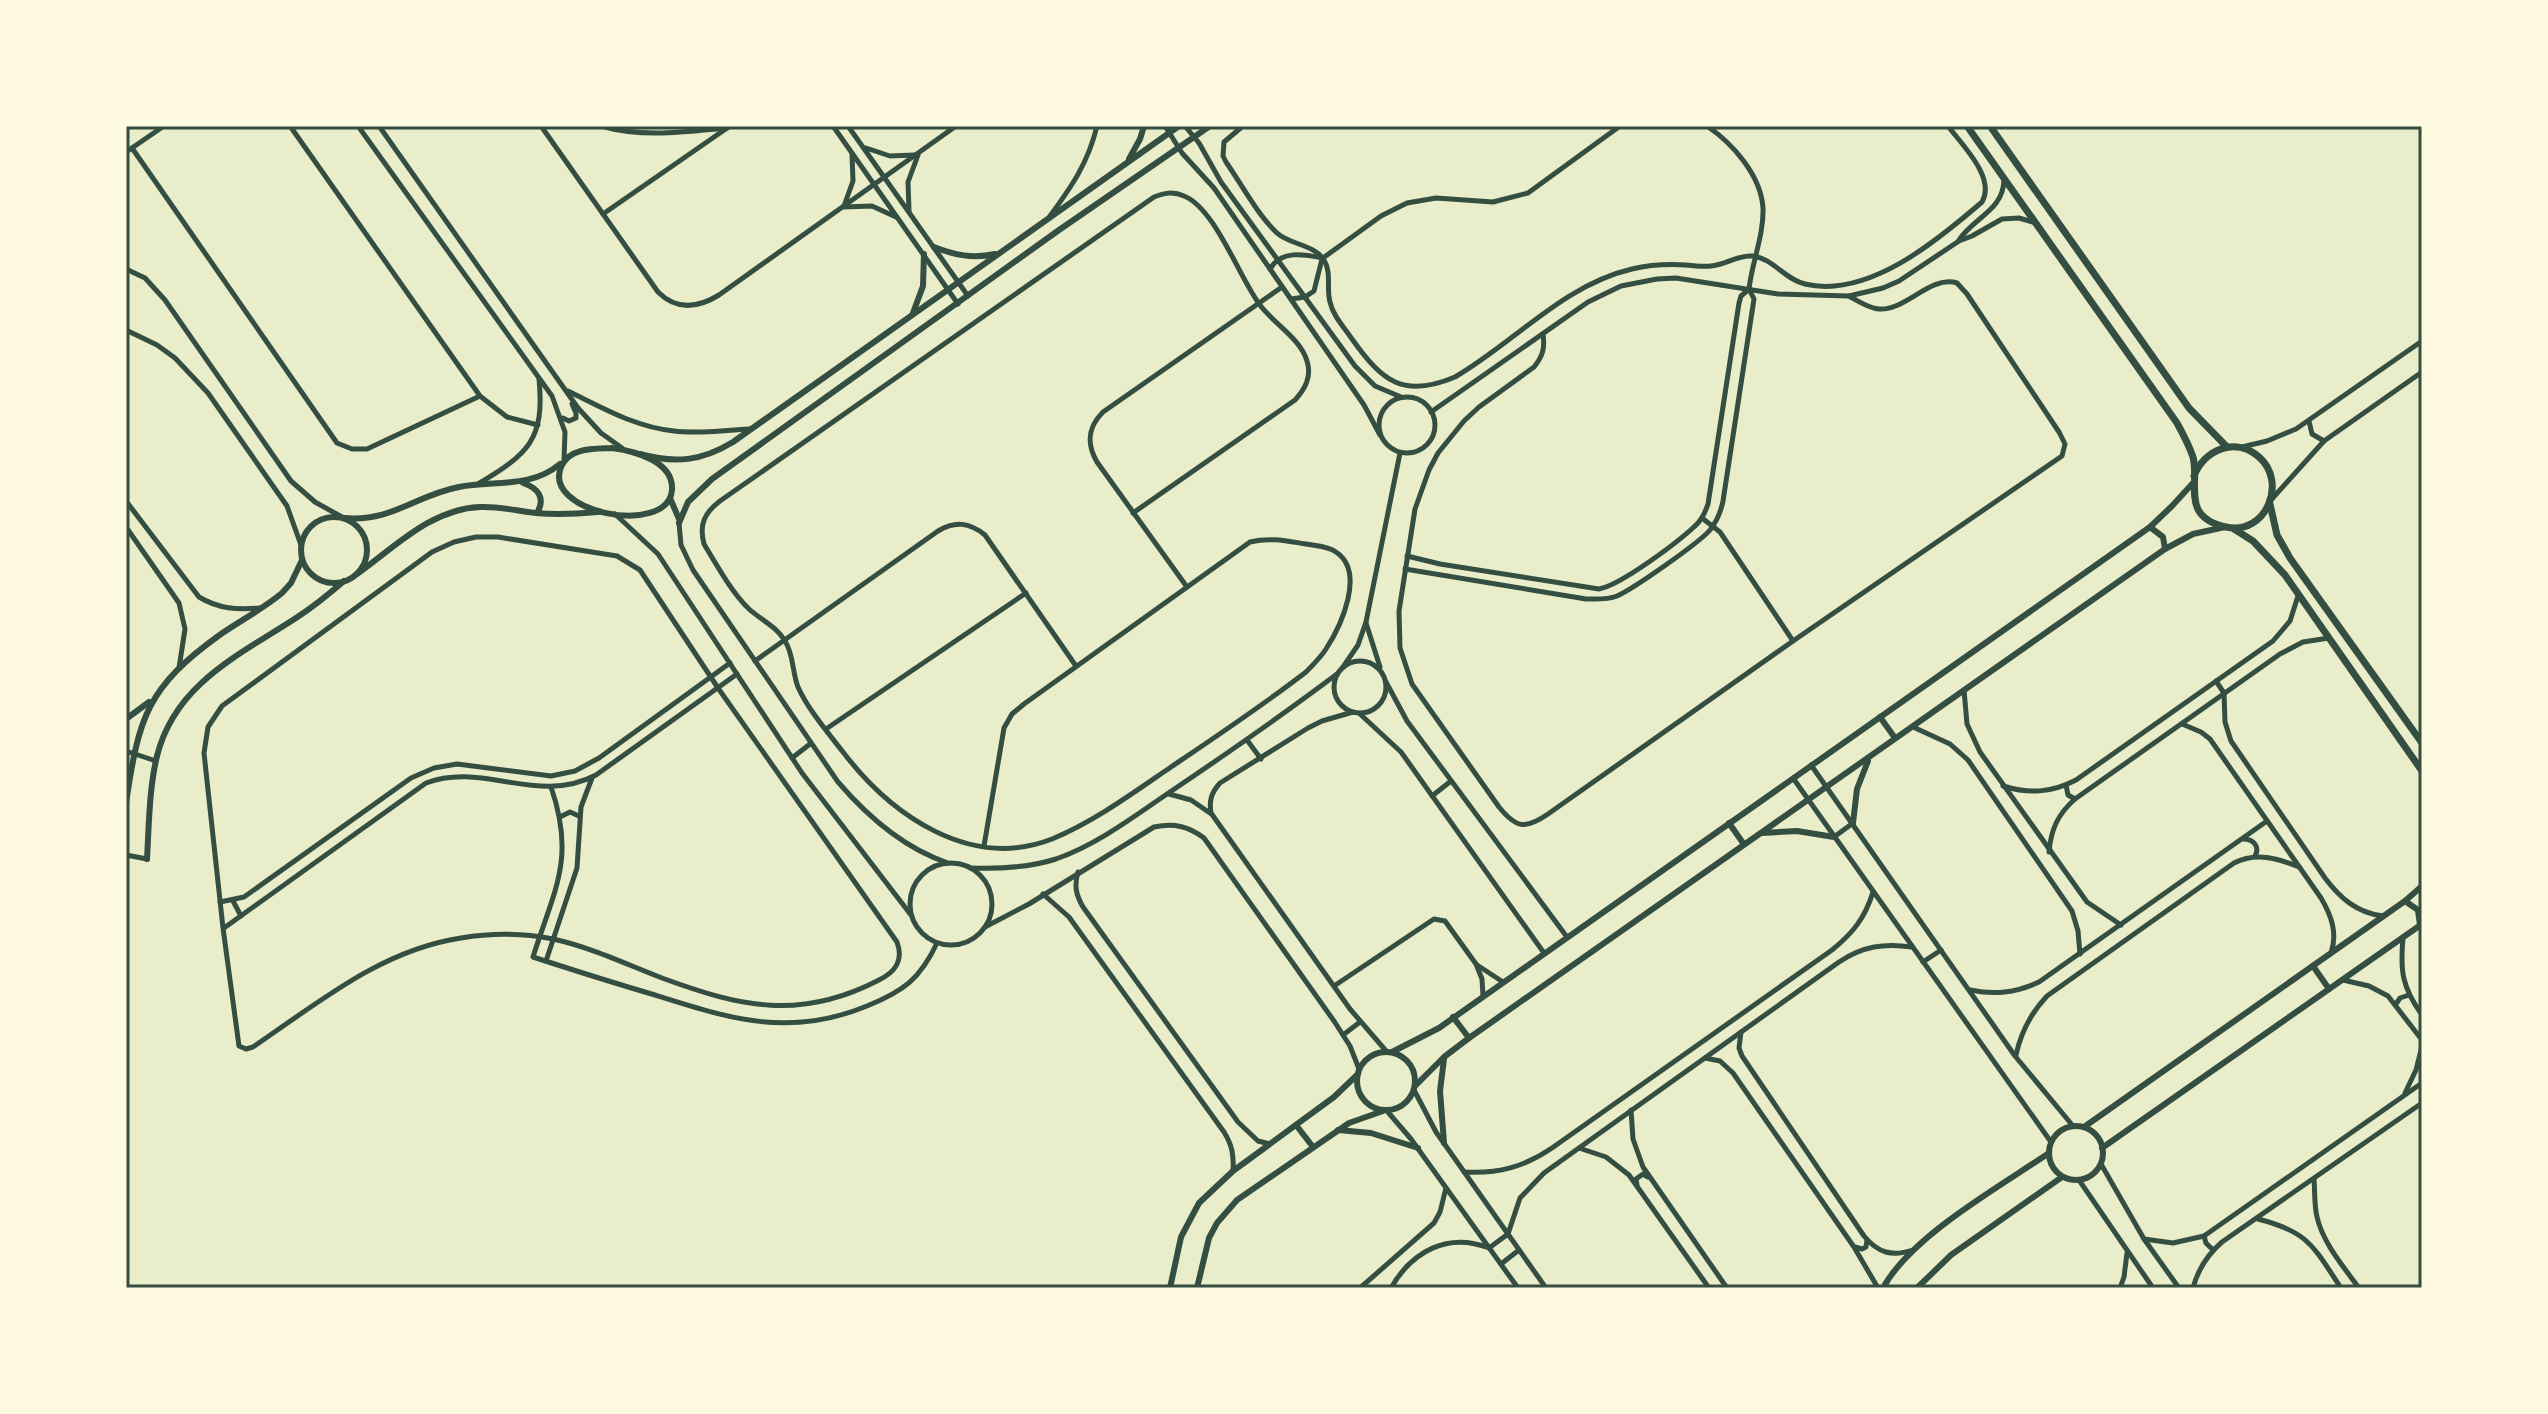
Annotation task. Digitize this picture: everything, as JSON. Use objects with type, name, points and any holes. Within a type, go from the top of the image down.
[{"type":"main road","points":[[1967,126],[2171,414],[2194,459],[2193,495],[2204,516],[2244,533],[2265,552],[2299,595],[2422,771]]},
{"type":"main road","points":[[1990,126],[2189,408],[2227,447]]},
{"type":"main road","points":[[2193,480],[2199,465],[2209,454],[2227,447],[2255,453],[2267,466],[2273,483],[2270,502],[2277,535],[2290,558],[2422,743]]},
{"type":"main road","points":[[2228,527],[2243,527],[2256,520],[2270,502]]},
{"type":"street","points":[[164,126],[129,150],[337,443],[352,449],[367,449],[480,396]]},
{"type":"street","points":[[290,126],[480,396],[507,417],[538,425]]},
{"type":"street","points":[[358,126],[552,396],[561,417],[566,447],[559,476],[563,490],[578,502],[614,514],[652,513],[666,505],[670,497]]},
{"type":"street","points":[[379,126],[589,421],[614,444],[626,450]]},
{"type":"street","points":[[541,126],[658,292],[677,305],[691,306],[706,303],[719,295],[956,126]]},
{"type":"street","points":[[601,126],[658,134],[729,127]]},
{"type":"street","points":[[833,126],[958,304]]},
{"type":"street","points":[[848,126],[968,296]]},
{"type":"street","points":[[1050,217],[1080,174],[1097,126]]},
{"type":"street","points":[[1125,163],[1134,152],[1144,126]]},
{"type":"street","points":[[301,545],[307,530],[319,520],[334,516],[372,518],[443,490],[520,482],[550,472],[570,455],[585,449],[612,448],[660,460],[679,461],[698,459],[717,452],[1050,217],[1167,129],[1182,126],[1194,137],[1216,175],[1364,377],[1375,386],[1401,397],[1419,399],[1431,412],[1435,427],[1429,443],[1416,452],[1400,453],[1384,443],[1364,405],[1214,188],[1178,148],[1167,129]]},
{"type":"street","points":[[679,523],[684,508],[712,479],[1210,126]]},
{"type":"street","points":[[1243,126],[1224,142],[1222,149],[1226,162],[1275,231],[1293,243],[1315,250],[1323,258],[1328,269],[1331,306],[1361,351],[1385,377],[1414,386],[1435,384],[1464,371],[1566,299],[1603,278],[1644,267],[1706,267],[1743,256],[1754,256],[1769,262],[1793,280],[1824,286],[1872,277],[1908,258],[1986,196],[1983,175],[1948,126]]},
{"type":"street","points":[[1290,299],[1305,297],[1316,288],[1323,258],[1381,216],[1407,203],[1436,198],[1493,202],[1528,193],[1620,126]]},
{"type":"street","points":[[1405,569],[1586,599],[1602,599],[1617,596],[1630,588],[1701,538],[1713,525],[1723,501],[1754,299],[1749,289],[1762,219],[1758,186],[1731,147],[1707,126]]},
{"type":"street","points":[[603,214],[729,127]]},
{"type":"street","points":[[862,146],[890,156],[919,154]]},
{"type":"street","points":[[843,207],[853,181],[852,153]]},
{"type":"street","points":[[909,212],[908,182],[919,154]]},
{"type":"street","points":[[1959,241],[1967,229],[1999,202],[2004,178]]},
{"type":"street","points":[[412,198],[423,189]]},
{"type":"street","points":[[984,846],[1004,728],[1012,714],[1024,704],[1240,549],[1262,539],[1328,548],[1345,561],[1351,581],[1341,622],[1325,651],[1306,672],[1118,804],[1084,824],[1032,845],[1002,848],[984,846],[966,844],[938,835],[913,820],[862,775],[800,692],[785,640],[775,628],[744,604],[704,544],[702,524],[705,515],[720,501],[1154,197],[1175,193],[1195,202],[1233,255],[1258,303],[1295,342],[1307,360],[1308,382],[1303,392],[1133,513]]},
{"type":"street","points":[[843,207],[872,206],[898,218]]},
{"type":"street","points":[[1431,412],[1604,293],[1639,281],[1676,278],[1801,296],[1849,296],[1875,291],[1899,281],[1959,241],[1996,221],[2008,217],[2037,223]]},
{"type":"street","points":[[934,247],[972,257],[998,254]]},
{"type":"street","points":[[912,316],[923,286],[924,254]]},
{"type":"street","points":[[1270,269],[1278,259],[1292,255],[1323,258]]},
{"type":"street","points":[[126,269],[145,278],[165,300],[291,481],[315,502],[358,526],[366,539],[365,561],[357,574]]},
{"type":"street","points":[[1543,334],[1544,352],[1534,367],[1479,407],[1438,453],[1415,509],[1399,611],[1403,661],[1412,684],[1499,807],[1509,818],[1522,825],[1536,822],[1548,814],[2062,456],[2065,450],[2059,432],[1957,283],[1943,282],[1887,309],[1868,307],[1849,296]]},
{"type":"street","points":[[1187,587],[1091,452],[1090,430],[1103,412],[1282,287]]},
{"type":"street","points":[[1407,556],[1599,589],[1623,580],[1691,530],[1702,518],[1712,488],[1739,303],[1741,296],[1749,289]]},
{"type":"street","points":[[126,330],[175,358],[208,393],[287,506],[301,545],[302,560],[291,583],[272,602],[219,635],[179,668],[152,700],[126,719]]},
{"type":"street","points":[[2238,447],[2282,436],[2422,341]]},
{"type":"street","points":[[2270,502],[2324,441],[2422,372]]},
{"type":"street","points":[[478,484],[519,458],[534,437],[541,408],[539,378]]},
{"type":"street","points":[[561,417],[571,421],[576,415],[564,388]]},
{"type":"street","points":[[564,388],[608,412],[652,427],[697,432],[752,429]]},
{"type":"street","points":[[1380,435],[1378,426],[1384,407],[1401,397]]},
{"type":"street","points":[[2309,420],[2312,434],[2324,441]]},
{"type":"street","points":[[640,454],[668,474],[670,497],[686,558],[838,782],[871,817],[909,846],[930,857],[971,868],[1015,868],[1057,858],[1096,840],[1247,740],[1337,674],[1358,645],[1366,622],[1400,453]]},
{"type":"street","points":[[1170,1288],[1181,1237],[1189,1219],[1211,1189],[1334,1097],[1371,1056],[1390,1052],[1424,1037],[1503,982],[2150,527],[2193,480]]},
{"type":"street","points":[[520,482],[540,493],[537,513]]},
{"type":"street","points":[[670,497],[694,496]]},
{"type":"street","points":[[126,501],[199,597],[225,609],[261,608]]},
{"type":"street","points":[[126,855],[147,859],[156,761],[167,728],[180,705],[217,667],[315,606],[344,581],[420,527],[447,514],[479,507],[570,515],[602,511]]},
{"type":"street","points":[[614,514],[658,554],[792,758],[911,915],[918,929],[937,943],[960,945],[974,938],[985,927],[1154,827],[1167,824],[1193,830],[1204,838],[1343,1035],[1358,1072],[1357,1084],[1365,1102],[1385,1111],[1418,1148],[1518,1288]]},
{"type":"street","points":[[1702,518],[1713,525],[1793,641]]},
{"type":"street","points":[[755,661],[938,531],[967,524],[985,535],[1076,666]]},
{"type":"street","points":[[126,527],[179,603],[185,629],[179,668]]},
{"type":"street","points":[[2150,527],[2163,537],[2165,549]]},
{"type":"street","points":[[1197,1288],[1209,1238],[1227,1209],[1237,1200],[1338,1130],[1361,1118],[1404,1105],[1415,1088],[1444,1057],[1469,1038],[2165,549],[2193,534],[2228,527]]},
{"type":"street","points":[[498,537],[617,556],[625,560],[645,578],[718,688],[897,942],[900,953],[896,968],[889,974],[865,987],[830,999],[793,1006],[755,1005],[710,996],[553,939],[501,935],[472,937],[411,950],[379,964],[253,1047],[246,1049],[239,1046],[204,753],[212,719],[222,706],[443,546],[466,538],[498,537]]},
{"type":"street","points":[[302,560],[316,578],[330,583],[344,581]]},
{"type":"street","points":[[826,729],[1026,593]]},
{"type":"street","points":[[2003,786],[2028,792],[2054,790],[2066,785],[2283,632],[2296,609],[2299,595]]},
{"type":"street","points":[[1366,622],[1386,682],[1407,721],[1567,937]]},
{"type":"street","points":[[2049,852],[2058,817],[2075,799],[2291,647],[2329,638]]},
{"type":"street","points":[[1343,667],[1360,660],[1369,662],[1383,674]]},
{"type":"street","points":[[220,902],[233,901],[249,894],[411,778],[434,768],[457,764],[551,776],[575,771],[599,758],[730,663]]},
{"type":"street","points":[[223,928],[418,788],[434,780],[456,776],[551,787],[578,783],[592,777],[737,674]]},
{"type":"street","points":[[1337,674],[1334,693],[1344,708],[1356,713],[1401,752],[1544,953]]},
{"type":"street","points":[[2216,681],[2224,693],[2225,722],[2231,741],[2334,890],[2360,910],[2384,916]]},
{"type":"street","points":[[1211,813],[1211,797],[1220,783],[1322,721],[1377,707],[1386,692],[1386,682]]},
{"type":"street","points":[[1964,690],[1967,724],[1977,747],[2003,786],[2079,892],[2097,911],[2121,925]]},
{"type":"street","points":[[126,803],[130,752],[152,700]]},
{"type":"street","points":[[1880,717],[1895,738]]},
{"type":"street","points":[[2181,723],[2210,739],[2321,898],[2332,919],[2334,943],[2331,953]]},
{"type":"street","points":[[1912,727],[1967,751],[2067,902],[2076,921],[2080,954]]},
{"type":"street","points":[[1247,740],[1261,759]]},
{"type":"street","points":[[792,758],[810,744]]},
{"type":"street","points":[[1967,751],[1977,747]]},
{"type":"street","points":[[130,752],[156,761]]},
{"type":"street","points":[[1759,833],[1797,831],[1834,837],[1853,823],[1857,789],[1869,758]]},
{"type":"street","points":[[1811,765],[2015,1056],[2073,1126]]},
{"type":"street","points":[[546,961],[577,868],[579,816],[592,777]]},
{"type":"street","points":[[411,778],[418,788]]},
{"type":"street","points":[[1793,778],[2051,1142]]},
{"type":"street","points":[[1432,796],[1451,781]]},
{"type":"street","points":[[2066,785],[2068,795],[2075,799]]},
{"type":"street","points":[[551,787],[564,846],[562,867],[533,957],[725,1018],[767,1024],[808,1022],[848,1014],[887,998],[909,985],[926,966],[937,943]]},
{"type":"street","points":[[1168,793],[1191,800],[1211,813],[1360,1022],[1390,1052],[1408,1061],[1415,1078],[1415,1088],[1444,1143],[1546,1288]]},
{"type":"street","points":[[560,817],[570,812],[579,816]]},
{"type":"street","points":[[1969,990],[2012,992],[2039,982],[2267,821]]},
{"type":"street","points":[[1729,823],[1743,843]]},
{"type":"street","points":[[2243,839],[2255,843],[2255,856]]},
{"type":"street","points":[[2015,1056],[2029,1017],[2059,986],[2234,863],[2255,856],[2277,859],[2299,867]]},
{"type":"street","points":[[911,915],[910,899],[920,877],[932,867],[948,863]]},
{"type":"street","points":[[971,868],[982,878],[991,898],[991,913],[985,927]]},
{"type":"street","points":[[1078,871],[1076,896],[1083,907],[1238,1122],[1258,1141],[1271,1144]]},
{"type":"street","points":[[2084,1127],[2422,886]]},
{"type":"street","points":[[2321,898],[2330,898],[2334,890]]},
{"type":"street","points":[[1464,1172],[1501,1172],[1537,1159],[1832,950],[1862,920],[1873,892]]},
{"type":"street","points":[[2067,902],[2075,900],[2079,892]]},
{"type":"street","points":[[1043,894],[1069,917],[1224,1132],[1231,1144],[1233,1171]]},
{"type":"street","points":[[233,901],[241,916]]},
{"type":"street","points":[[2102,1148],[2421,925],[2418,910],[2405,901]]},
{"type":"street","points":[[1334,986],[1437,918],[1447,923],[1476,964],[1482,979],[1483,996]]},
{"type":"street","points":[[2403,938],[2402,974],[2409,995],[2422,1015]]},
{"type":"street","points":[[1489,1248],[1508,1234],[1520,1198],[1544,1173],[1741,1031],[1839,962],[1866,948],[1881,945],[1912,947]]},
{"type":"street","points":[[1832,950],[1839,954],[1839,962]]},
{"type":"street","points":[[1923,962],[1941,950]]},
{"type":"street","points":[[1476,964],[1503,982]]},
{"type":"street","points":[[2313,966],[2329,989]]},
{"type":"street","points":[[2051,975],[2051,983],[2059,986]]},
{"type":"street","points":[[2343,980],[2381,991],[2396,1004],[2422,1043],[2416,1070],[2403,1096]]},
{"type":"street","points":[[2396,1004],[2402,996],[2409,995]]},
{"type":"street","points":[[1453,1017],[1469,1038]]},
{"type":"street","points":[[1343,1035],[1360,1022]]},
{"type":"street","points":[[1741,1031],[1739,1048],[1742,1056],[1867,1240],[1890,1253],[1900,1254],[1914,1249]]},
{"type":"street","points":[[1444,1057],[1440,1091],[1444,1143]]},
{"type":"street","points":[[1704,1058],[1720,1061],[1733,1073],[1880,1288],[1914,1249],[2049,1153]]},
{"type":"street","points":[[2144,1239],[2173,1243],[2204,1236],[2422,1083]]},
{"type":"street","points":[[2193,1288],[2200,1267],[2213,1250],[2422,1106]]},
{"type":"street","points":[[1631,1110],[1633,1139],[1649,1178]]},
{"type":"street","points":[[1296,1125],[1313,1147]]},
{"type":"street","points":[[2101,1164],[2089,1177],[2079,1180],[2062,1177],[2054,1169],[2049,1153],[2051,1142],[2062,1130],[2073,1126],[2084,1127],[2094,1133],[2102,1148],[2101,1164],[2144,1239],[2179,1288]]},
{"type":"street","points":[[1338,1130],[1371,1133],[1418,1148]]},
{"type":"street","points":[[1578,1130],[1587,1141]]},
{"type":"street","points":[[1578,1148],[1606,1157],[1637,1185],[1709,1288]]},
{"type":"street","points":[[1637,1185],[1639,1175],[1645,1174],[1649,1178],[1727,1288]]},
{"type":"street","points":[[1917,1288],[1956,1251],[2062,1177]]},
{"type":"street","points":[[2314,1179],[2316,1215],[2324,1236],[2359,1288]]},
{"type":"street","points":[[2079,1180],[2153,1288]]},
{"type":"street","points":[[1360,1288],[1434,1223],[1446,1187]]},
{"type":"street","points":[[2257,1219],[2293,1230],[2311,1245],[2341,1288]]},
{"type":"street","points":[[2204,1236],[2213,1250]]},
{"type":"street","points":[[2311,1245],[2315,1237],[2324,1236]]},
{"type":"street","points":[[1391,1288],[1408,1264],[1435,1247],[1461,1240],[1489,1248]]},
{"type":"street","points":[[1854,1247],[1866,1247],[1867,1240]]},
{"type":"street","points":[[1501,1264],[1519,1250]]},
{"type":"street","points":[[2120,1288],[2127,1252]]}]
